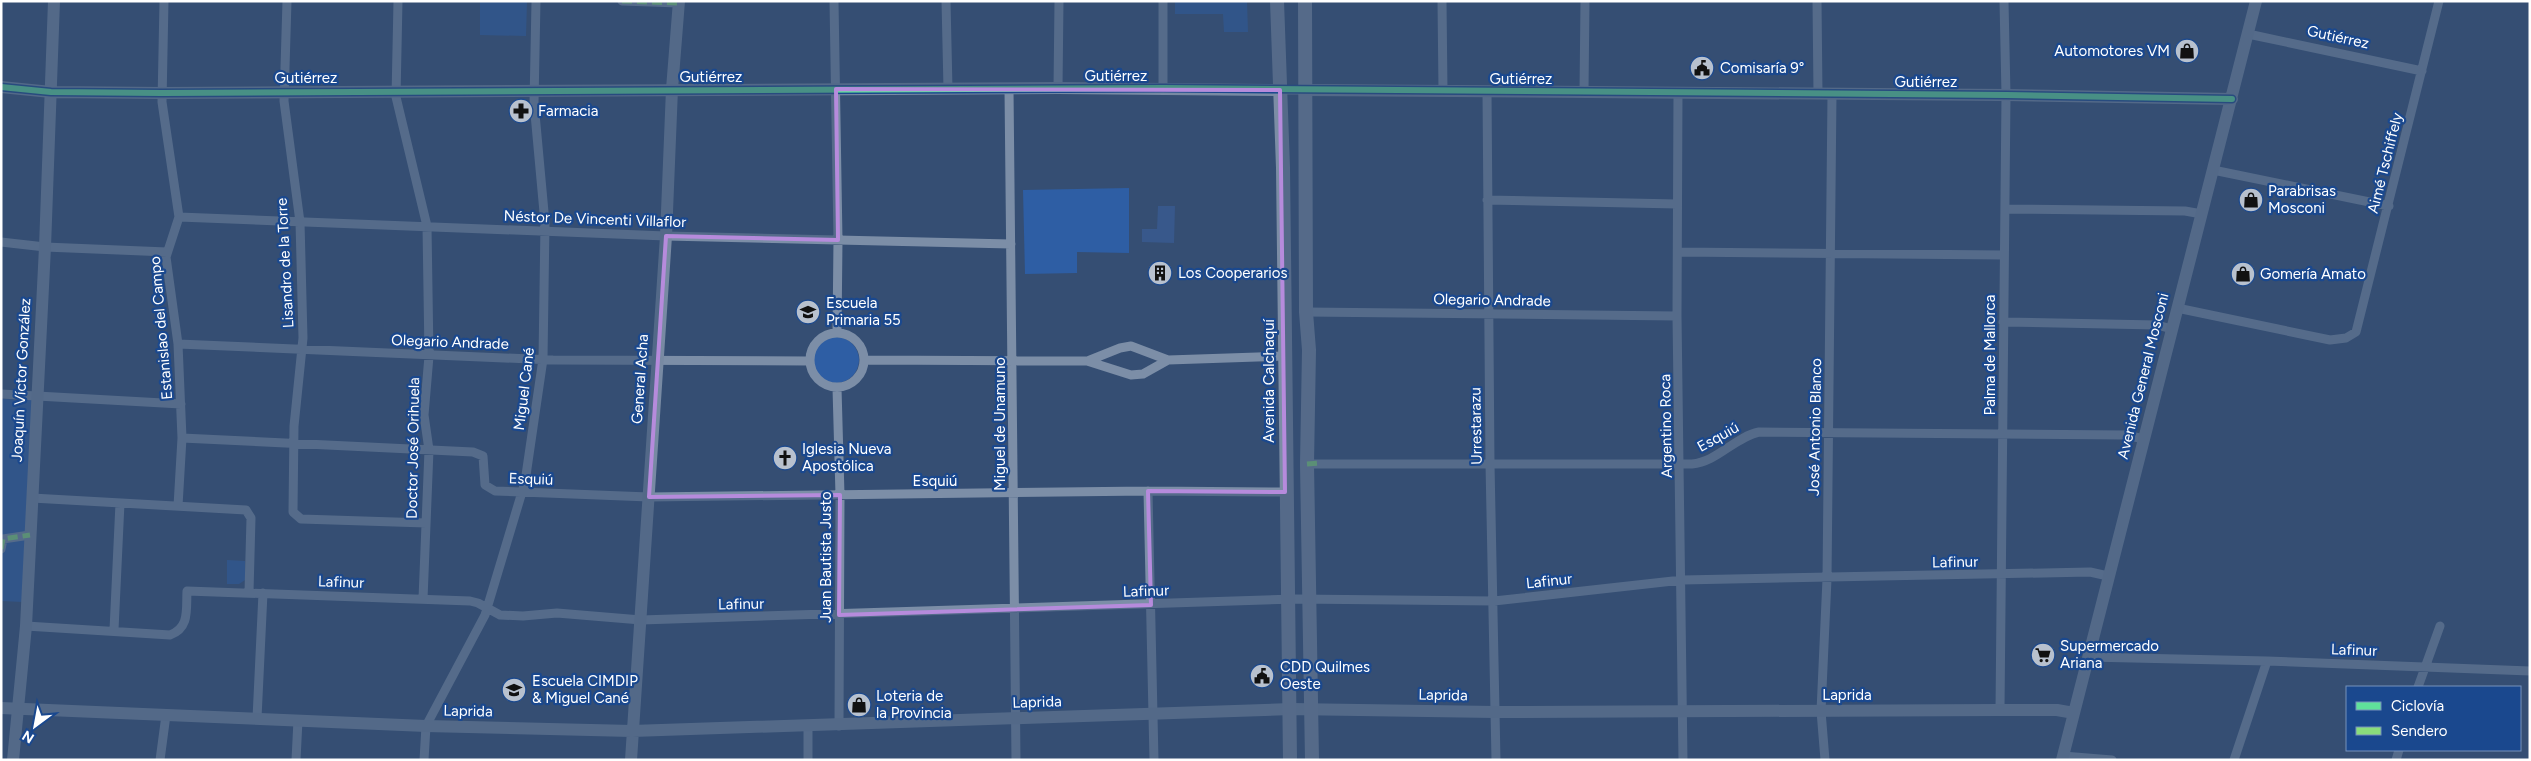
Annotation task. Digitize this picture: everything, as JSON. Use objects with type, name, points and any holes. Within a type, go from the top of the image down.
[{"type":"main road","name":"Avenida Calchaquí","points":[[1277,1],[1280,90],[1287,600],[1291,710],[1290,760]]},
{"type":"main road","points":[[1305,1],[1306,312],[1313,464],[1310,600],[1312,760]]},
{"type":"street","name":"Joaquín Víctor González","points":[[13,760],[26,626],[36,396],[45,248],[54,1]]},
{"type":"street","name":"Estanislao del Campo","points":[[164,1],[162,93],[179,217],[167,252],[178,344],[181,404],[182,438],[178,506]]},
{"type":"street","name":"Lisandro de la Torre","points":[[287,1],[284,91],[300,222],[303,348],[294,445],[293,512],[301,519],[426,522]]},
{"type":"street","name":"Doctor José Orihuela","points":[[398,1],[396,90],[427,226],[429,356],[424,415],[429,450],[423,599]]},
{"type":"street","name":"Miguel Cané","points":[[424,760],[426,726],[488,608],[524,493],[543,359],[545,231],[534,90],[536,1]]},
{"type":"street","points":[[834,1],[838,240],[837,333]]},
{"type":"street","points":[[946,1],[948,89]]},
{"type":"street","points":[[1058,88],[1059,1]]},
{"type":"street","points":[[1163,88],[1164,1]]},
{"type":"street","points":[[1442,1],[1442,91]]},
{"type":"street","points":[[1584,91],[1585,1]]},
{"type":"street","points":[[1817,1],[1818,94]]},
{"type":"street","name":"Palma de Mallorca","points":[[2000,710],[2006,95],[2004,1]]},
{"type":"street","name":"Avenida General Mosconi","points":[[2062,758],[2256,1]]},
{"type":"street","name":"Aimé Tschiffely","points":[[2177,308],[2330,340],[2346,338],[2356,332],[2439,1]]},
{"type":"street","points":[[622,2],[679,2]]},
{"type":"street","name":"General Acha","points":[[631,760],[666,236],[672,89],[679,2]]},
{"type":"street","name":"Gutiérrez","points":[[2248,34],[2422,71]]},
{"type":"street","name":"Gutiérrez","points":[[1,87],[51,92],[162,93],[396,90],[1163,88],[2006,95],[2232,99]]},
{"type":"street","name":"Miguel de Unamuno","points":[[1008,89],[1013,359],[1016,760]]},
{"type":"street","name":"Urrestarazu","points":[[1487,92],[1490,464],[1496,760]]},
{"type":"street","name":"Argentino Roca","points":[[1678,92],[1677,316],[1683,760]]},
{"type":"street","name":"José Antonio Blanco","points":[[1825,760],[1822,711],[1827,579],[1832,94]]},
{"type":"street","points":[[2213,170],[2389,206]]},
{"type":"street","points":[[1487,200],[1677,204]]},
{"type":"street","points":[[2005,209],[2185,211],[2202,214]]},
{"type":"street","name":"Néstor De Vincenti Villaflor","points":[[179,217],[666,236],[1011,244]]},
{"type":"street","points":[[1,242],[45,248],[167,252]]},
{"type":"street","points":[[1678,252],[2004,255]]},
{"type":"street","name":"Olegario Andrade","points":[[1306,312],[1677,316]]},
{"type":"street","points":[[2004,322],[2157,325],[2172,328]]},
{"type":"street","points":[[837,333],[845,334],[859,344],[865,360],[860,376],[854,383],[837,388],[821,383],[811,369],[810,360],[815,345],[821,339],[837,333]]},
{"type":"street","name":"Olegario Andrade","points":[[178,344],[303,348],[429,356],[543,359],[658,361],[810,360]]},
{"type":"street","points":[[865,360],[1013,359],[1087,361],[1101,358],[1120,348],[1131,346],[1168,360],[1284,356]]},
{"type":"street","points":[[1087,361],[1131,375],[1142,374],[1168,360]]},
{"type":"street","name":"Juan Bautista Justo","points":[[837,388],[840,495],[839,726]]},
{"type":"street","points":[[1,394],[181,404]]},
{"type":"street","name":"Esquiú","points":[[1313,464],[1680,464],[1704,462],[1753,434],[2126,435],[2144,438]]},
{"type":"street","points":[[182,438],[294,445],[429,450]]},
{"type":"street","name":"Esquiú","points":[[429,450],[473,452],[484,456],[485,485],[495,492],[649,497],[1148,491],[1285,492]]},
{"type":"street","points":[[1148,491],[1154,760]]},
{"type":"street","points":[[32,498],[242,509],[250,513],[251,518],[249,592]]},
{"type":"street","points":[[26,626],[114,630],[120,503]]},
{"type":"street","points":[[1,549],[3,538],[30,535]]},
{"type":"street","name":"Lafinur","points":[[114,630],[170,634],[178,632],[186,621],[187,591],[470,601],[500,615],[516,616],[557,613],[641,620],[839,616],[1015,608],[1287,600],[1494,601],[1682,580],[1827,579],[2090,572],[2108,576]]},
{"type":"street","points":[[257,718],[263,593]]},
{"type":"street","points":[[2418,686],[2440,626]]},
{"type":"street","name":"Lafinur","points":[[2088,657],[2266,661],[2530,672]]},
{"type":"street","points":[[2234,760],[2266,661]]},
{"type":"street","name":"Laprida","points":[[1,708],[426,726],[632,731],[808,727],[1291,710],[1496,712],[2057,710],[2074,713]]},
{"type":"street","points":[[160,760],[166,715]]},
{"type":"street","points":[[296,760],[298,720]]},
{"type":"street","points":[[808,727],[808,760]]},
{"type":"street","points":[[2062,758],[2112,760]]},
{"type":"highlighted area","points":[[836,89],[1280,90],[1285,492],[1148,491],[1151,605],[839,615],[840,495],[649,497],[666,236],[838,240]]},
{"type":"shaded area","points":[[480,1],[527,1],[526,36],[480,35]]},
{"type":"shaded area","points":[[1175,1],[1247,1],[1248,32],[1224,32],[1223,14],[1175,14]]},
{"type":"shaded area","points":[[1129,188],[1129,253],[1077,252],[1077,273],[1025,274],[1023,190]]},
{"type":"shaded area","points":[[1158,206],[1175,206],[1174,243],[1142,242],[1142,229],[1157,229]]},
{"type":"shaded area","points":[[841,337],[845,338],[855,347],[858,351],[858,369],[849,379],[841,383],[831,383],[823,379],[814,369],[813,355],[817,347],[827,338]]},
{"type":"shaded area","points":[[1,399],[32,400],[23,602],[1,601]]},
{"type":"shaded area","points":[[227,560],[245,561],[245,580],[239,584],[227,584]]},
{"type":"marked path","points":[[622,1],[679,3]]},
{"type":"marked path","points":[[1307,464],[1319,463]]},
{"type":"marked path","points":[[1,549],[3,539],[30,535]]},
{"type":"cycle path","points":[[1,87],[51,92],[162,93],[1163,88],[2006,95],[2232,99]]},
{"type":"place","name":"Automotores VM","points":[[2187,51]]},
{"type":"place","name":"Comisaría 9°","points":[[1702,68]]},
{"type":"place","name":"Farmacia","points":[[521,111]]},
{"type":"place","name":"Parabrisas Mosconi","points":[[2251,200]]},
{"type":"place","name":"Los Cooperarios","points":[[1160,273]]},
{"type":"place","name":"Gomería Amato","points":[[2243,274]]},
{"type":"place","name":"Escuela Primaria 55","points":[[808,312]]},
{"type":"place","name":"Iglesia Nueva Apostólica","points":[[785,458]]},
{"type":"place","name":"Supermercado Ariana","points":[[2043,655]]},
{"type":"place","name":"CDD Quilmes Oeste","points":[[1262,676]]},
{"type":"place","name":"Escuela CIMDIP & Miguel Cané","points":[[514,690]]},
{"type":"place","name":"Loteria de la Provincia","points":[[859,705]]}]
